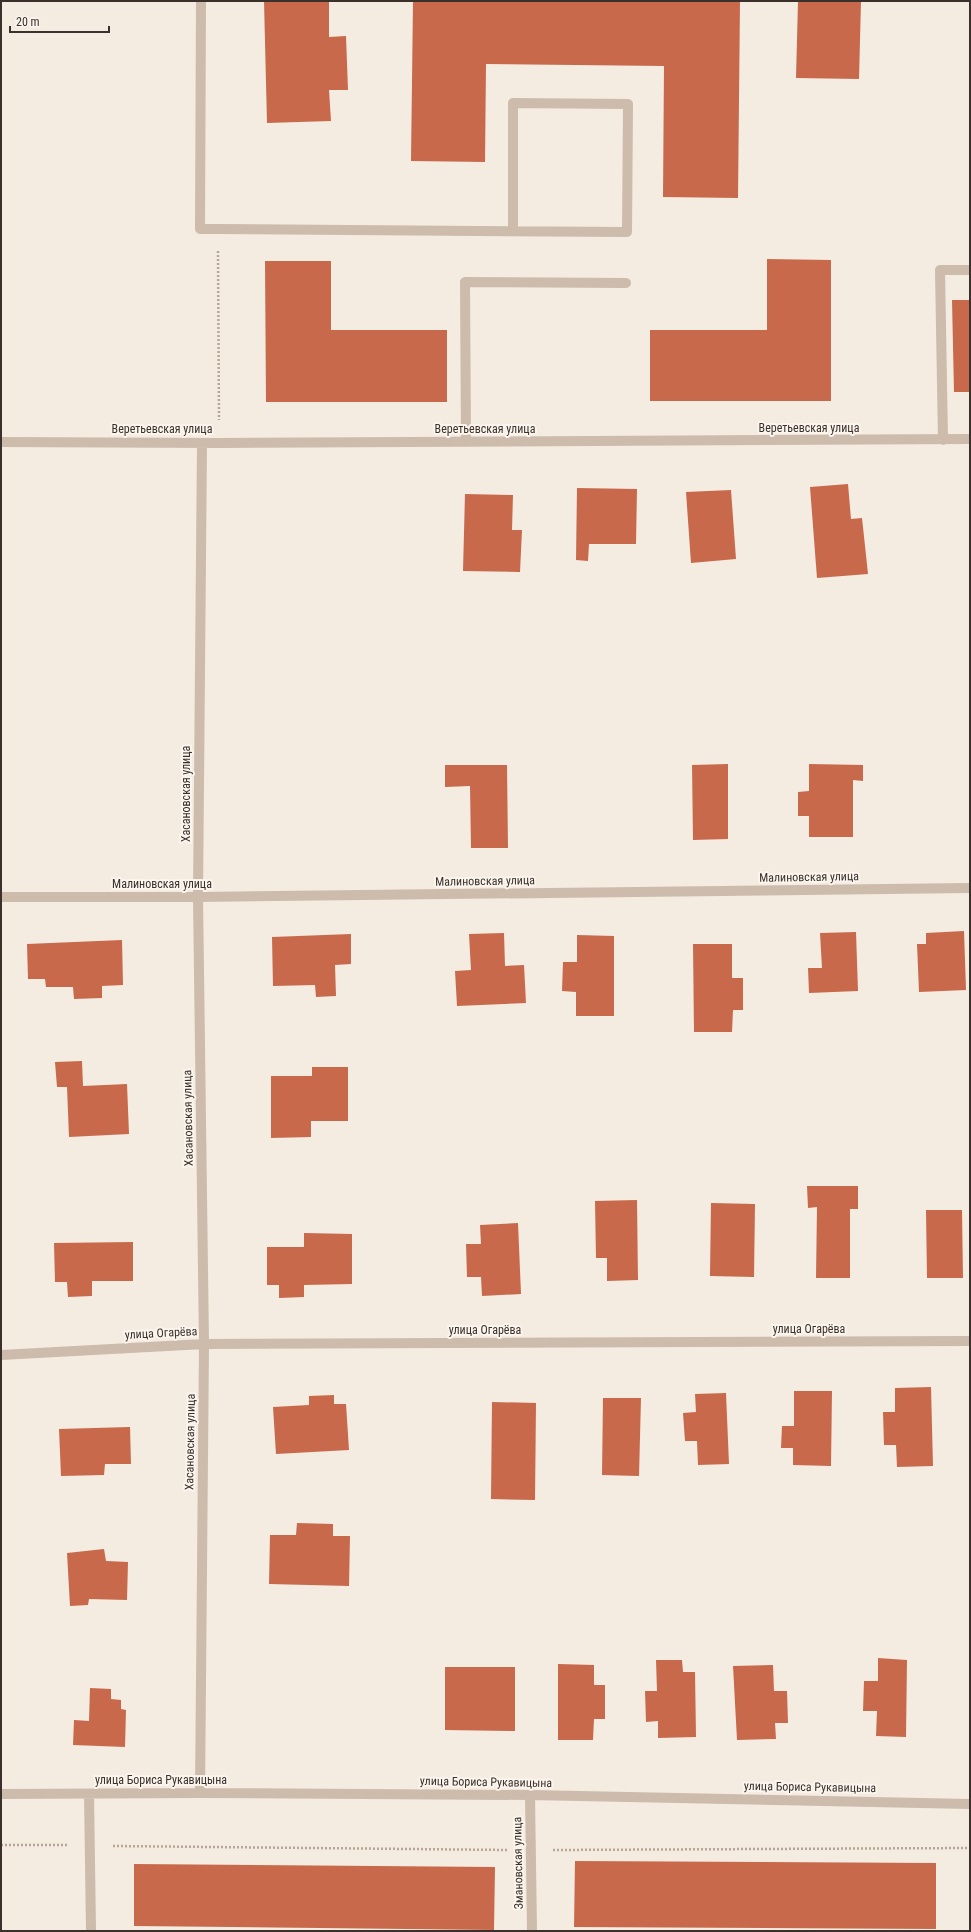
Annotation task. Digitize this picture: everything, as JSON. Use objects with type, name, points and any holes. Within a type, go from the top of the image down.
[{"type":"street","points":[[201,1],[200,229],[627,232],[628,104],[513,103],[513,231]]},
{"type":"street","points":[[943,440],[940,270],[970,270]]},
{"type":"street","points":[[466,442],[465,282],[626,283]]},
{"type":"street","name":"Веретьевская улица","points":[[1,442],[219,443],[970,439]]},
{"type":"street","name":"Хасановская улица","points":[[200,1793],[204,1344],[198,897],[202,443]]},
{"type":"street","name":"Малиновская улица","points":[[1,897],[198,897],[970,888]]},
{"type":"street","name":"улица Огарёва","points":[[1,1355],[204,1344],[970,1341]]},
{"type":"street","name":"улица Бориса Рукавицына","points":[[1,1794],[200,1793],[530,1795],[970,1804]]},
{"type":"street","points":[[89,1794],[91,1931]]},
{"type":"street","name":"Змановская улица","points":[[530,1795],[532,1931]]},
{"type":"path","points":[[217,229],[219,443]]},
{"type":"path","points":[[1,1845],[531,1850],[970,1848]]},
{"type":"building","points":[[264,1],[329,1],[329,37],[346,36],[348,90],[329,90],[331,121],[267,123]]},
{"type":"building","points":[[413,1],[740,1],[738,198],[663,197],[664,66],[486,64],[485,162],[411,161]]},
{"type":"building","points":[[798,1],[861,1],[859,79],[796,78]]},
{"type":"building","points":[[767,259],[831,260],[831,401],[650,401],[650,330],[767,330]]},
{"type":"building","points":[[265,261],[331,261],[331,330],[447,330],[447,402],[266,402]]},
{"type":"building","points":[[952,300],[970,300],[970,392],[954,392]]},
{"type":"building","points":[[848,484],[851,519],[862,518],[868,574],[817,578],[810,487]]},
{"type":"building","points":[[577,488],[637,489],[636,544],[589,544],[588,561],[576,560]]},
{"type":"building","points":[[731,490],[736,559],[691,563],[686,492]]},
{"type":"building","points":[[465,494],[513,495],[512,530],[522,530],[520,572],[463,571]]},
{"type":"building","points":[[728,764],[728,839],[693,840],[692,765]]},
{"type":"building","points":[[809,764],[863,765],[863,781],[853,780],[853,837],[809,837],[809,816],[798,816],[798,792],[809,791]]},
{"type":"building","points":[[445,765],[507,765],[508,848],[471,848],[470,786],[445,787]]},
{"type":"building","points":[[964,931],[966,990],[919,992],[917,944],[926,944],[926,933]]},
{"type":"building","points":[[856,932],[858,991],[809,993],[808,968],[822,968],[820,933]]},
{"type":"building","points":[[504,933],[505,966],[524,965],[526,1003],[457,1006],[455,971],[471,970],[469,934]]},
{"type":"building","points":[[351,934],[351,964],[335,965],[336,996],[316,997],[315,985],[273,986],[272,937]]},
{"type":"building","points":[[577,935],[614,936],[614,1016],[576,1016],[576,992],[562,991],[563,962],[577,962]]},
{"type":"building","points":[[122,940],[123,985],[102,986],[102,998],[74,999],[73,987],[46,987],[45,979],[28,979],[27,944]]},
{"type":"building","points":[[693,944],[732,944],[732,978],[743,978],[743,1010],[733,1010],[732,1032],[694,1032]]},
{"type":"building","points":[[82,1061],[83,1086],[127,1084],[129,1134],[69,1137],[67,1087],[57,1087],[55,1062]]},
{"type":"building","points":[[312,1067],[348,1067],[348,1121],[311,1121],[311,1137],[271,1138],[271,1076],[312,1076]]},
{"type":"building","points":[[807,1186],[858,1186],[858,1209],[850,1209],[850,1278],[816,1278],[817,1207],[808,1208]]},
{"type":"building","points":[[637,1200],[638,1280],[607,1281],[607,1258],[596,1258],[595,1201]]},
{"type":"building","points":[[711,1203],[755,1204],[754,1277],[710,1276]]},
{"type":"building","points":[[926,1210],[962,1210],[963,1278],[927,1278]]},
{"type":"building","points":[[518,1223],[521,1294],[482,1296],[481,1277],[467,1277],[466,1244],[481,1244],[480,1225]]},
{"type":"building","points":[[304,1233],[352,1234],[352,1284],[304,1285],[304,1297],[279,1298],[279,1285],[267,1285],[267,1247],[304,1247]]},
{"type":"building","points":[[133,1242],[133,1281],[92,1281],[92,1296],[68,1297],[67,1282],[55,1282],[54,1243]]},
{"type":"building","points":[[931,1387],[933,1466],[897,1467],[896,1445],[884,1445],[883,1412],[895,1412],[895,1388]]},
{"type":"building","points":[[794,1391],[832,1391],[831,1466],[793,1465],[793,1448],[781,1448],[782,1426],[794,1426]]},
{"type":"building","points":[[726,1393],[729,1464],[698,1465],[697,1441],[685,1441],[683,1413],[696,1412],[695,1394]]},
{"type":"building","points":[[334,1395],[334,1404],[346,1404],[349,1450],[276,1454],[273,1407],[309,1405],[309,1396]]},
{"type":"building","points":[[603,1398],[641,1398],[639,1476],[602,1475]]},
{"type":"building","points":[[492,1402],[536,1403],[535,1500],[491,1499]]},
{"type":"building","points":[[130,1427],[131,1464],[105,1464],[104,1475],[61,1476],[59,1429]]},
{"type":"building","points":[[297,1523],[333,1524],[333,1536],[350,1536],[349,1586],[269,1584],[270,1535],[296,1535]]},
{"type":"building","points":[[104,1549],[106,1561],[128,1562],[127,1600],[89,1599],[88,1605],[70,1606],[67,1553]]},
{"type":"building","points":[[878,1658],[907,1660],[906,1737],[876,1736],[877,1711],[863,1711],[864,1681],[878,1681]]},
{"type":"building","points":[[656,1660],[682,1660],[683,1672],[695,1672],[696,1737],[658,1738],[658,1721],[646,1722],[645,1691],[657,1691]]},
{"type":"building","points":[[558,1664],[594,1665],[594,1685],[605,1685],[605,1719],[594,1719],[593,1740],[558,1740]]},
{"type":"building","points":[[773,1665],[774,1691],[787,1691],[788,1723],[775,1723],[776,1739],[737,1740],[733,1666]]},
{"type":"building","points":[[445,1667],[515,1667],[515,1731],[445,1730]]},
{"type":"building","points":[[90,1688],[111,1689],[111,1699],[121,1700],[121,1709],[126,1710],[125,1747],[73,1745],[74,1720],[89,1721]]},
{"type":"building","points":[[575,1861],[936,1863],[936,1929],[574,1927]]},
{"type":"building","points":[[134,1864],[495,1867],[494,1930],[134,1926]]}]
